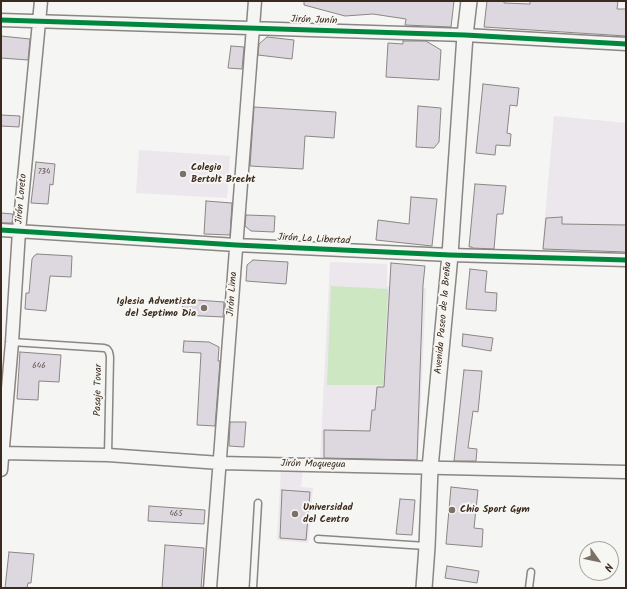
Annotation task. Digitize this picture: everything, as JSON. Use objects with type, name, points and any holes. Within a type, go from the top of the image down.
[{"type":"street","name":"Jirón Loreto","points":[[1,470],[12,342],[19,230],[41,1]]},
{"type":"street","name":"Jirón Lima","points":[[210,588],[255,1]]},
{"type":"street","name":"Avenida Paseo de la Breña","points":[[424,588],[430,468],[450,256],[468,1]]},
{"type":"street","name":"Jirón Junín","points":[[1,20],[465,35],[626,44]]},
{"type":"street","name":"Jirón La Libertad","points":[[1,230],[236,245],[450,256],[626,260]]},
{"type":"street","name":"Jirón Moquegua","points":[[2,454],[108,455],[220,463],[626,472]]},
{"type":"lane","name":"Pasaje Tovar","points":[[12,342],[107,349],[110,357],[108,455]]},
{"type":"lane","points":[[253,588],[258,503]]},
{"type":"lane","points":[[318,539],[427,547]]},
{"type":"lane","points":[[529,588],[531,572]]},
{"type":"shaded area","points":[[554,116],[626,123],[626,253],[542,250]]},
{"type":"shaded area","name":"Colegio Bertolt Brecht","points":[[139,150],[230,156],[227,198],[136,193]]},
{"type":"shaded area","points":[[330,262],[387,264],[387,286],[426,288],[418,465],[320,461]]},
{"type":"shaded area","name":"Universidad del Centro","points":[[281,470],[303,471],[301,487],[313,488],[308,543],[277,540]]},
{"type":"green space","points":[[331,286],[388,289],[383,385],[327,385]]},
{"type":"building","points":[[304,1],[454,1],[451,27],[405,25],[406,19],[373,14],[345,16],[304,5]]},
{"type":"building","points":[[487,1],[530,4],[530,1],[618,1],[617,9],[626,9],[626,36],[484,27]]},
{"type":"building","points":[[1,36],[30,39],[28,60],[1,58]]},
{"type":"building","points":[[267,37],[294,40],[292,59],[258,55],[259,44]]},
{"type":"building","points":[[403,41],[426,41],[441,50],[439,80],[386,77],[388,43],[403,44]]},
{"type":"building","points":[[231,46],[244,47],[242,69],[228,68]]},
{"type":"building","points":[[483,84],[519,88],[517,106],[510,105],[507,133],[511,134],[510,146],[496,145],[495,155],[476,153]]},
{"type":"building","points":[[418,106],[441,108],[439,142],[434,148],[416,147]]},
{"type":"building","points":[[254,107],[336,112],[334,138],[305,136],[303,169],[250,166]]},
{"type":"building","points":[[1,115],[20,116],[19,127],[1,126]]},
{"type":"building","points":[[36,162],[55,164],[53,185],[50,184],[48,204],[31,203]]},
{"type":"building","points":[[475,184],[506,186],[503,214],[497,214],[494,249],[469,247]]},
{"type":"building","points":[[411,197],[437,199],[432,246],[376,240],[378,220],[409,224]]},
{"type":"building","points":[[206,201],[232,203],[230,235],[204,234]]},
{"type":"building","points":[[1,213],[13,214],[12,223],[1,223]]},
{"type":"building","points":[[246,215],[275,216],[274,232],[251,231],[245,226]]},
{"type":"building","points":[[562,217],[562,224],[626,225],[626,252],[543,249],[546,218]]},
{"type":"building","points":[[37,254],[72,256],[71,277],[50,276],[46,311],[25,309],[26,293],[29,293],[32,259]]},
{"type":"building","points":[[253,260],[288,262],[286,284],[246,281],[247,265]]},
{"type":"building","points":[[391,263],[425,266],[423,285],[417,460],[324,458],[324,430],[370,431],[372,410],[375,410],[377,387],[384,387]]},
{"type":"building","points":[[470,269],[487,271],[485,292],[497,293],[496,311],[466,309]]},
{"type":"building","name":"Iglesia Adventista del Septimo Dia","points":[[183,299],[224,302],[223,317],[182,315]]},
{"type":"building","points":[[463,334],[493,338],[491,351],[462,346]]},
{"type":"building","points":[[184,341],[209,342],[219,347],[218,361],[220,361],[215,426],[197,425],[201,353],[183,352]]},
{"type":"building","points":[[20,352],[61,355],[59,382],[39,381],[38,400],[17,399]]},
{"type":"building","points":[[464,370],[482,371],[478,412],[473,411],[468,448],[477,449],[476,461],[454,461]]},
{"type":"building","points":[[230,422],[246,422],[244,447],[229,446]]},
{"type":"building","points":[[451,487],[478,490],[474,528],[483,529],[482,547],[446,544]]},
{"type":"building","name":"Universidad del Centro","points":[[282,490],[310,492],[306,540],[280,538]]},
{"type":"building","points":[[400,499],[415,500],[412,535],[396,534]]},
{"type":"building","points":[[149,506],[205,510],[204,524],[148,521]]},
{"type":"building","points":[[165,545],[204,548],[201,588],[162,588]]},
{"type":"building","points":[[9,552],[34,554],[31,583],[28,583],[27,588],[5,588]]},
{"type":"building","points":[[447,566],[479,571],[477,583],[445,578]]},
{"type":"cycle path","points":[[1,20],[465,35],[626,44]]},
{"type":"cycle path","points":[[1,230],[236,245],[450,255],[626,260]]},
{"type":"place","name":"Colegio Bertolt Brecht","points":[[183,174]]},
{"type":"place","name":"Iglesia Adventista del Septimo Dia","points":[[204,308]]},
{"type":"place","name":"Chio Sport Gym","points":[[452,510]]},
{"type":"place","name":"Universidad del Centro","points":[[295,514]]}]
